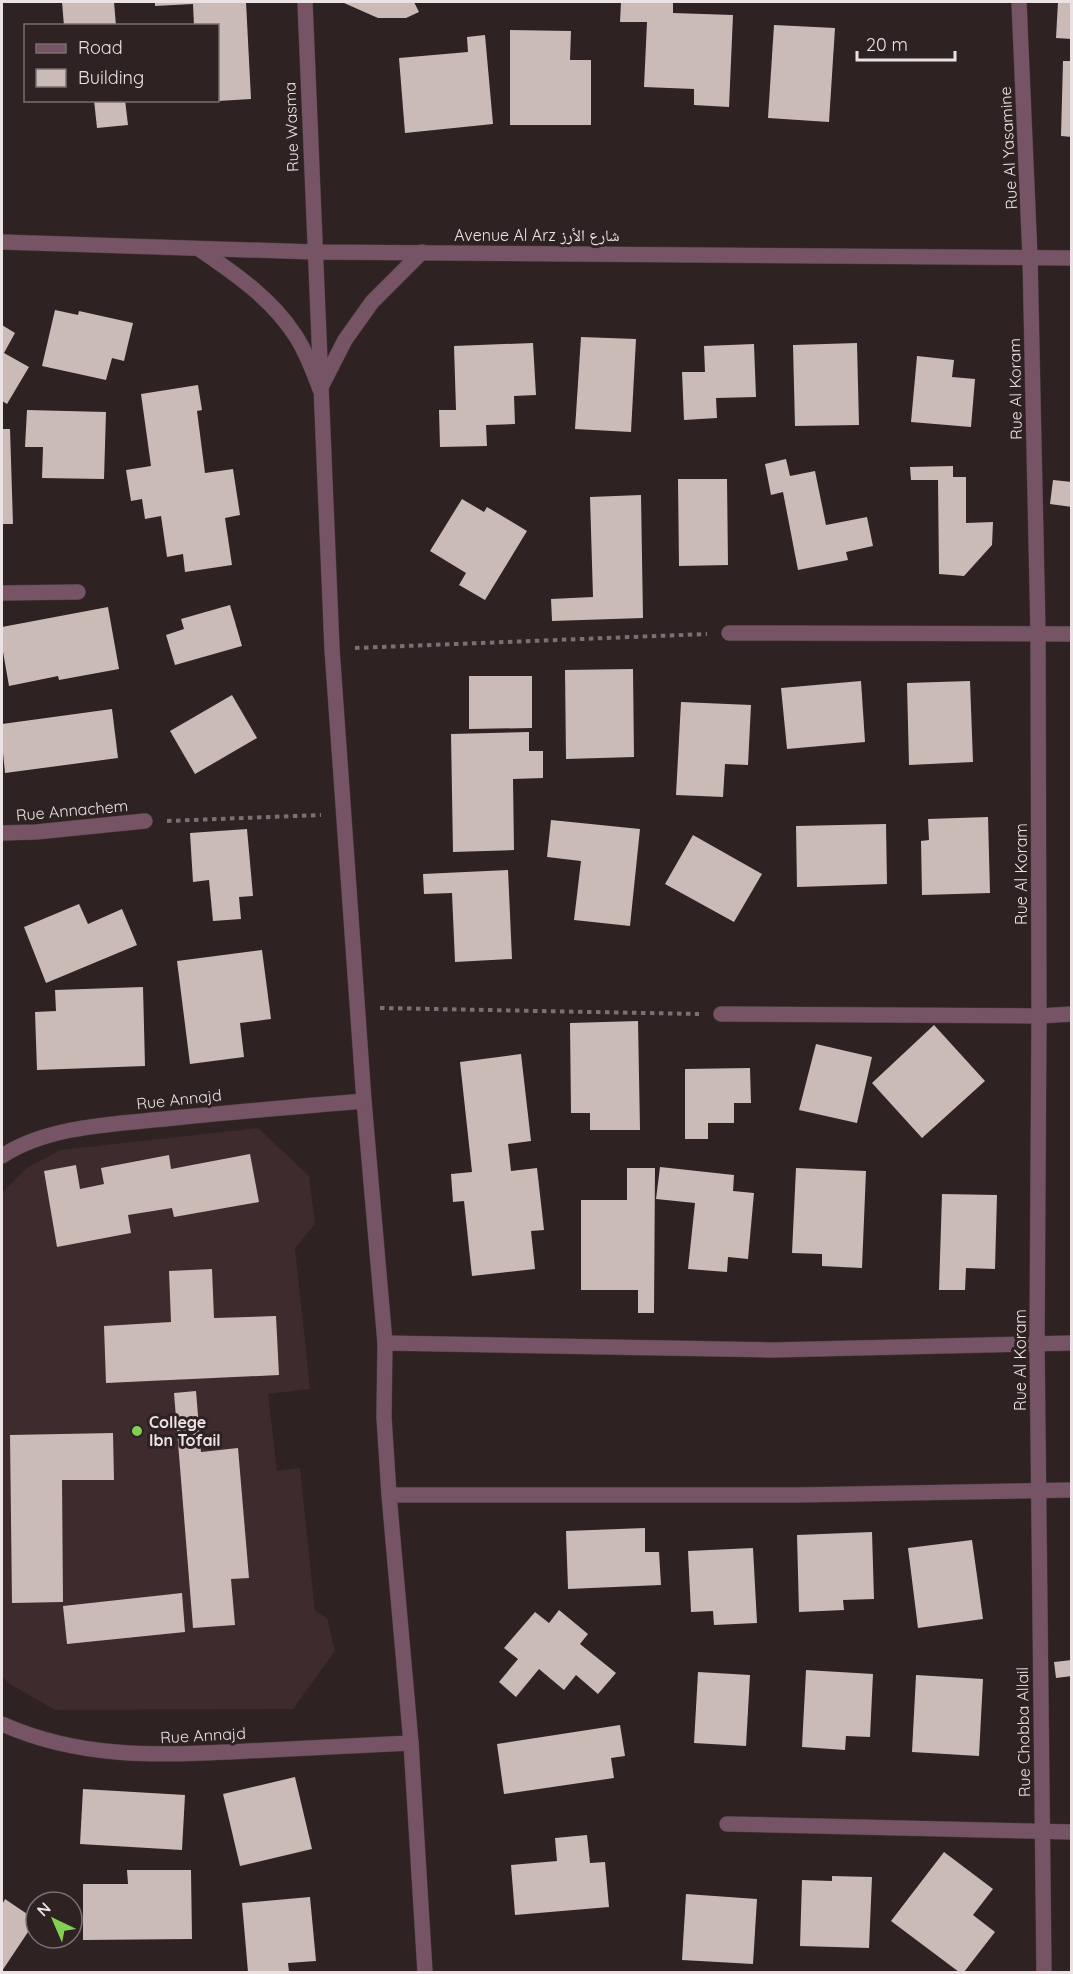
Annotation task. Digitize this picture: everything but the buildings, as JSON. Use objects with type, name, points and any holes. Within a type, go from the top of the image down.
[{"type":"street","name":"Rue Wasma","points":[[304,2],[332,649],[364,1101],[385,1343],[384,1417],[411,1743],[425,1972]]},
{"type":"street","name":"Rue Al Yasamine","points":[[1019,2],[1030,257]]},
{"type":"street","name":"Avenue Al Arz شارع الأرز","points":[[2,242],[314,252],[1071,258]]},
{"type":"street","points":[[198,249],[236,273],[279,314],[296,336],[320,389]]},
{"type":"street","points":[[320,389],[345,340],[372,302],[422,252]]},
{"type":"street","name":"Rue Al Koram","points":[[1030,257],[1038,633],[1038,1491]]},
{"type":"street","points":[[2,593],[78,592]]},
{"type":"street","points":[[729,633],[1071,634]]},
{"type":"street","name":"Rue Annachem","points":[[2,833],[36,832],[145,821]]},
{"type":"street","points":[[721,1014],[1039,1016],[1071,1014]]},
{"type":"street","name":"Rue Annajd","points":[[2,1156],[13,1149],[51,1134],[120,1124],[364,1101]]},
{"type":"street","points":[[385,1343],[772,1350],[1071,1343]]},
{"type":"street","points":[[389,1495],[796,1495],[1071,1490]]},
{"type":"street","name":"Rue Chobba Allail","points":[[1038,1491],[1044,1972]]},
{"type":"street","name":"Rue Annajd","points":[[2,1724],[29,1736],[82,1749],[154,1755],[411,1743]]},
{"type":"street","points":[[728,1824],[1071,1832]]},
{"type":"path","points":[[332,649],[729,633]]},
{"type":"path","points":[[145,821],[344,814]]},
{"type":"path","points":[[358,1008],[721,1014]]},
{"type":"shaded area","name":"College Ibn Tofail","points":[[258,1128],[309,1176],[315,1224],[295,1248],[310,1389],[268,1394],[277,1471],[300,1468],[315,1611],[327,1618],[335,1651],[293,1709],[55,1710],[2,1677],[2,1193],[27,1168],[60,1150]]},
{"type":"place","name":"College Ibn Tofail","points":[[137,1431]]}]
